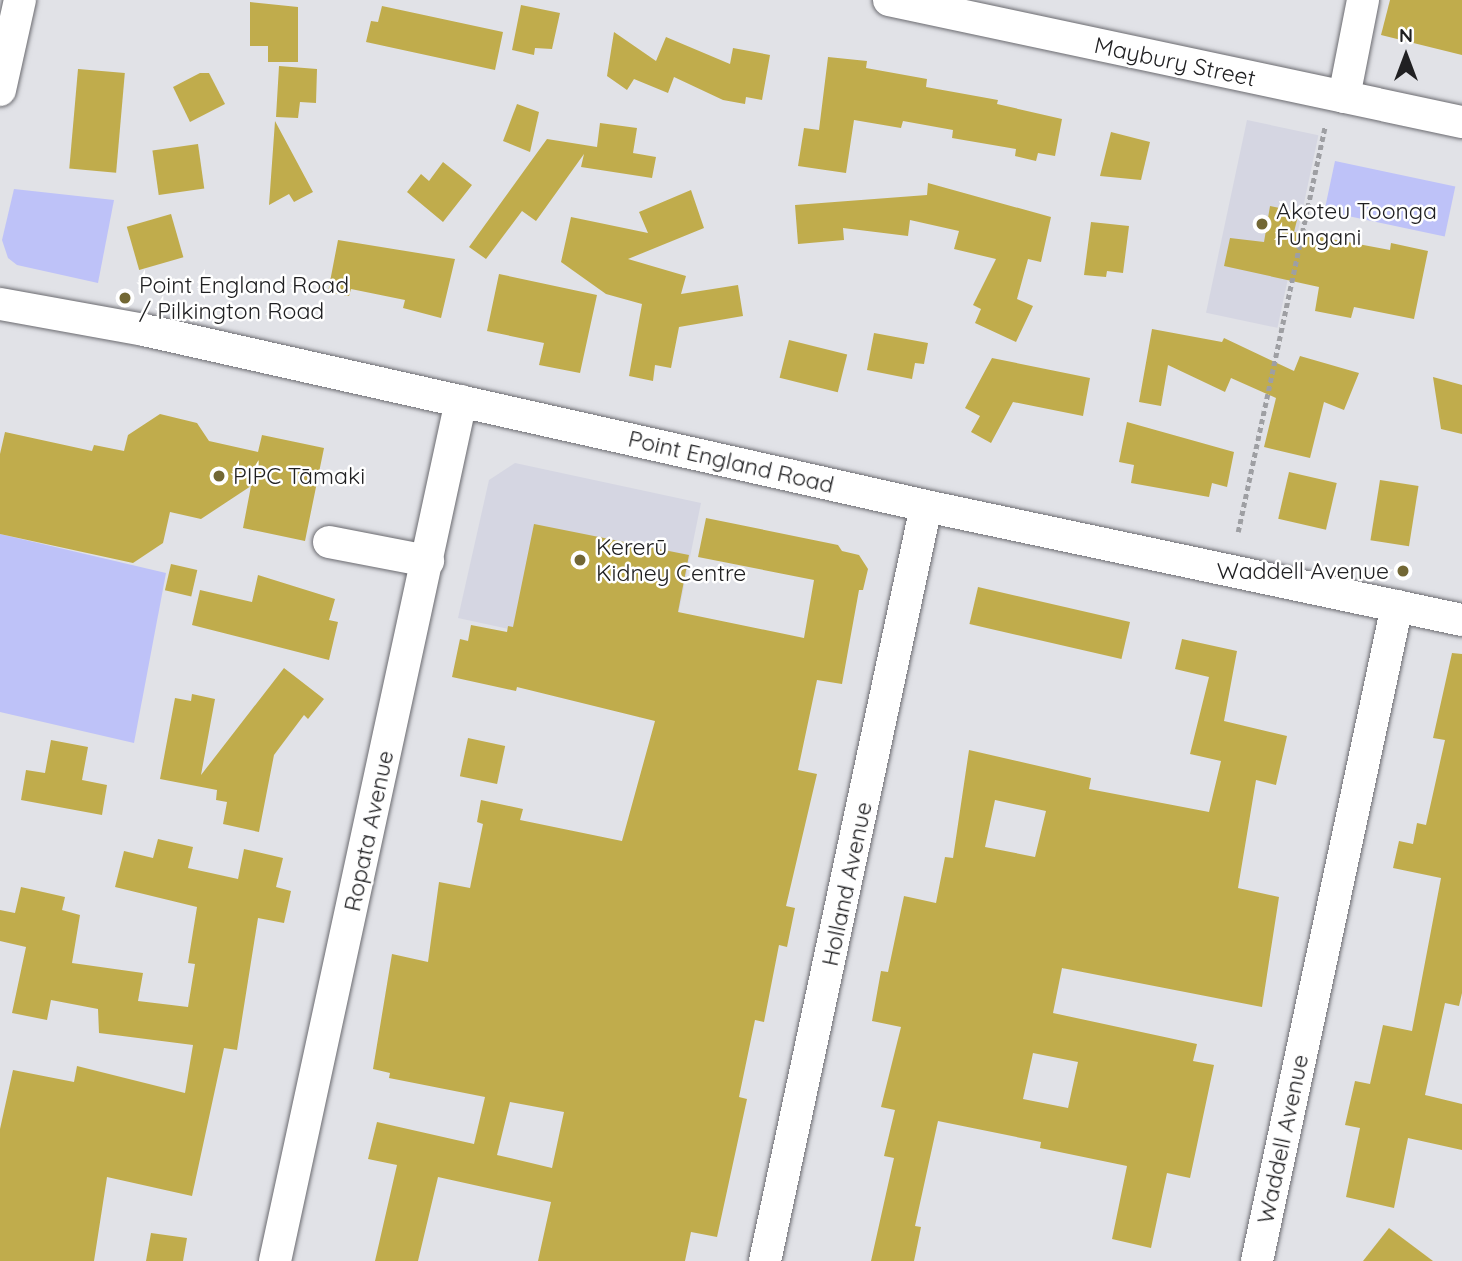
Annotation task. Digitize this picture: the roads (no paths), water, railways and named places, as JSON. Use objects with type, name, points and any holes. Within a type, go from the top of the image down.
[{"type":"street","points":[[0,90],[20,0]]},
{"type":"street","name":"Maybury Street","points":[[889,0],[1462,122]]},
{"type":"street","points":[[1344,97],[1363,0]]},
{"type":"street","name":"Point England Road","points":[[0,304],[145,330],[926,506],[1462,620]]},
{"type":"street","name":"Ropata Avenue","points":[[275,1261],[461,401]]},
{"type":"street","name":"Holland Avenue","points":[[765,1261],[926,506]]},
{"type":"street","points":[[329,542],[428,561]]},
{"type":"street","name":"Waddell Avenue","points":[[1258,1261],[1397,606]]},
{"type":"place","name":"Akoteu Toonga Fungani","points":[[1262,224]]},
{"type":"place","name":"Point England Road / Pilkington Road","points":[[125,298]]},
{"type":"place","name":"PIPC Tāmaki","points":[[219,476]]},
{"type":"place","name":"Kererū Kidney Centre","points":[[580,560]]},
{"type":"place","name":"Waddell Avenue","points":[[1403,571]]}]
